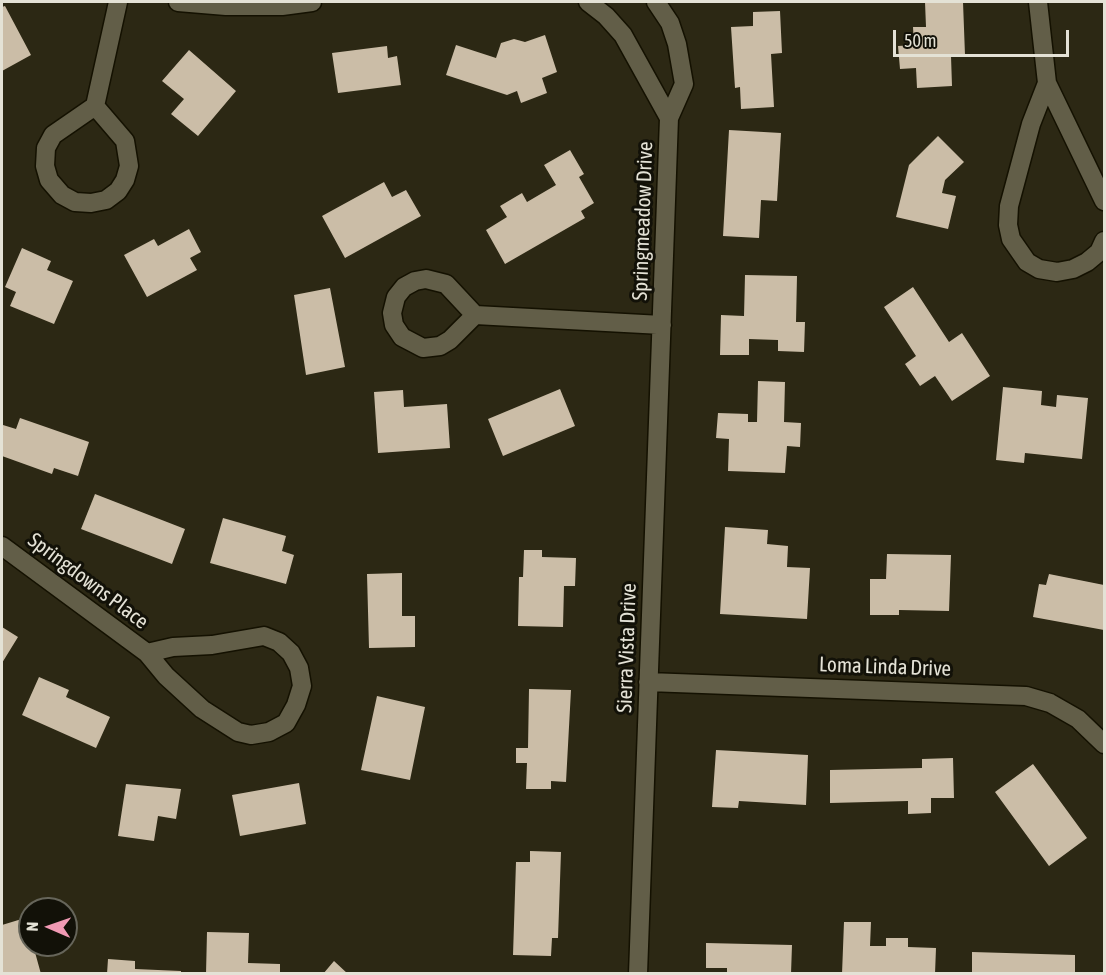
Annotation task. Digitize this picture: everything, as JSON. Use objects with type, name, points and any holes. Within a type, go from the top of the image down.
[{"type":"street","points":[[95,106],[125,141],[129,166],[121,186],[106,200],[91,203],[75,202],[62,195],[49,180],[45,166],[46,148],[53,135],[95,106],[118,2]]},
{"type":"street","points":[[178,2],[226,6],[282,6],[312,2]]},
{"type":"street","name":"Springmeadow Drive","points":[[588,2],[606,16],[623,35],[669,118]]},
{"type":"street","name":"Springmeadow Drive","points":[[656,2],[670,23],[682,66],[684,84],[669,118],[662,325]]},
{"type":"street","points":[[1038,2],[1047,83],[1104,201]]},
{"type":"street","points":[[1047,83],[1031,124],[1009,206],[1008,225],[1011,239],[1027,261],[1039,269],[1057,272],[1073,269],[1087,262],[1099,252],[1104,241]]},
{"type":"street","points":[[475,315],[450,340],[440,346],[423,348],[402,337],[394,325],[392,313],[396,297],[404,287],[426,279],[446,284],[475,315],[662,325]]},
{"type":"street","name":"Sierra Vista Drive","points":[[638,974],[662,325]]},
{"type":"street","name":"Springdowns Place","points":[[2,546],[147,654],[166,676],[202,709],[238,732],[251,735],[269,732],[286,723],[296,705],[302,686],[299,668],[291,653],[279,642],[264,636],[212,645],[173,647],[147,654]]},
{"type":"street","name":"Loma Linda Drive","points":[[648,682],[1026,696],[1050,703],[1078,719],[1104,744]]},
{"type":"building","points":[[925,2],[963,2],[965,55],[951,56],[952,86],[917,88],[916,68],[900,69],[898,46],[914,45],[913,27],[926,27]]},
{"type":"building","points":[[5,6],[31,55],[2,71],[2,7]]},
{"type":"building","points":[[780,11],[782,53],[771,54],[774,107],[741,109],[740,87],[735,88],[731,27],[753,26],[753,12]]},
{"type":"building","points":[[545,35],[557,72],[542,78],[547,93],[521,103],[517,91],[507,95],[446,75],[456,45],[496,58],[501,43],[514,39],[525,42]]},
{"type":"building","points":[[387,46],[388,58],[397,56],[401,85],[338,93],[332,53]]},
{"type":"building","points":[[189,50],[236,91],[198,136],[171,114],[184,99],[162,81]]},
{"type":"building","points":[[729,130],[781,133],[777,201],[761,200],[759,238],[723,236]]},
{"type":"building","points":[[938,136],[964,162],[945,180],[942,193],[956,196],[948,229],[896,217],[909,165]]},
{"type":"building","points":[[570,150],[584,174],[579,177],[594,203],[581,211],[585,218],[505,264],[486,230],[507,217],[500,206],[522,193],[527,202],[556,185],[544,165]]},
{"type":"building","points":[[384,182],[392,197],[406,190],[421,216],[345,258],[322,216]]},
{"type":"building","points":[[189,229],[201,252],[190,258],[197,270],[147,297],[124,255],[154,239],[158,246]]},
{"type":"building","points":[[22,248],[51,261],[47,270],[73,281],[54,324],[10,306],[16,292],[5,287]]},
{"type":"building","points":[[745,275],[797,276],[796,322],[805,322],[804,352],[778,351],[778,340],[749,339],[749,355],[720,355],[721,315],[744,316]]},
{"type":"building","points":[[913,287],[949,342],[962,333],[990,376],[952,401],[935,376],[920,386],[905,364],[916,356],[884,307]]},
{"type":"building","points":[[330,288],[345,367],[306,375],[294,295]]},
{"type":"building","points":[[758,381],[785,382],[784,422],[801,423],[800,447],[787,446],[785,473],[728,471],[729,439],[716,438],[718,413],[748,414],[748,422],[757,422]]},
{"type":"building","points":[[1003,387],[1042,391],[1041,405],[1056,407],[1057,395],[1088,398],[1082,459],[1025,453],[1024,463],[996,460]]},
{"type":"building","points":[[560,389],[575,426],[503,456],[488,419]]},
{"type":"building","points":[[403,390],[404,407],[447,404],[450,448],[378,453],[374,392]]},
{"type":"building","points":[[20,418],[89,442],[78,476],[54,468],[52,474],[2,456],[3,425],[16,429]]},
{"type":"building","points":[[95,494],[185,529],[172,564],[81,529]]},
{"type":"building","points":[[223,518],[286,536],[282,551],[294,555],[286,584],[210,563]]},
{"type":"building","points":[[725,527],[768,530],[767,544],[788,546],[787,567],[810,568],[807,619],[720,614]]},
{"type":"building","points":[[524,550],[542,550],[542,557],[576,558],[575,586],[564,586],[563,627],[518,626],[519,577],[523,577]]},
{"type":"building","points":[[887,554],[951,555],[949,611],[899,610],[899,615],[870,615],[870,579],[886,579]]},
{"type":"building","points":[[402,573],[402,616],[415,616],[415,647],[369,648],[367,574]]},
{"type":"building","points":[[1049,574],[1104,585],[1104,630],[1033,617],[1039,584],[1046,585]]},
{"type":"building","points":[[2,627],[18,637],[2,663]]},
{"type":"building","points":[[39,677],[69,690],[66,697],[110,717],[96,748],[22,715]]},
{"type":"building","points":[[529,689],[571,690],[566,782],[551,781],[551,789],[526,789],[527,763],[516,763],[516,748],[528,748]]},
{"type":"building","points":[[377,696],[425,707],[410,780],[361,770]]},
{"type":"building","points":[[716,750],[808,755],[806,805],[739,801],[738,808],[712,807]]},
{"type":"building","points":[[953,758],[954,798],[931,798],[931,813],[908,814],[908,801],[830,803],[830,770],[922,768],[922,759]]},
{"type":"building","points":[[1033,764],[1087,838],[1049,866],[995,792]]},
{"type":"building","points":[[299,783],[306,824],[240,836],[232,795]]},
{"type":"building","points":[[126,784],[181,789],[176,819],[158,816],[154,841],[118,836]]},
{"type":"building","points":[[530,851],[561,852],[558,938],[552,938],[551,956],[513,955],[516,862],[530,862]]},
{"type":"building","points":[[18,920],[18,957],[36,957],[41,974],[2,974],[2,925]]},
{"type":"building","points":[[844,922],[871,922],[870,946],[886,946],[886,938],[908,938],[908,947],[936,948],[935,974],[842,974]]},
{"type":"building","points":[[207,932],[249,933],[248,963],[280,964],[280,974],[206,974]]},
{"type":"building","points":[[706,943],[792,945],[791,974],[727,974],[727,968],[706,968]]},
{"type":"building","points":[[972,952],[1075,955],[1075,974],[972,974]]},
{"type":"building","points":[[108,959],[135,961],[135,969],[181,971],[181,974],[107,974]]},
{"type":"building","points":[[334,961],[348,974],[323,974]]}]
